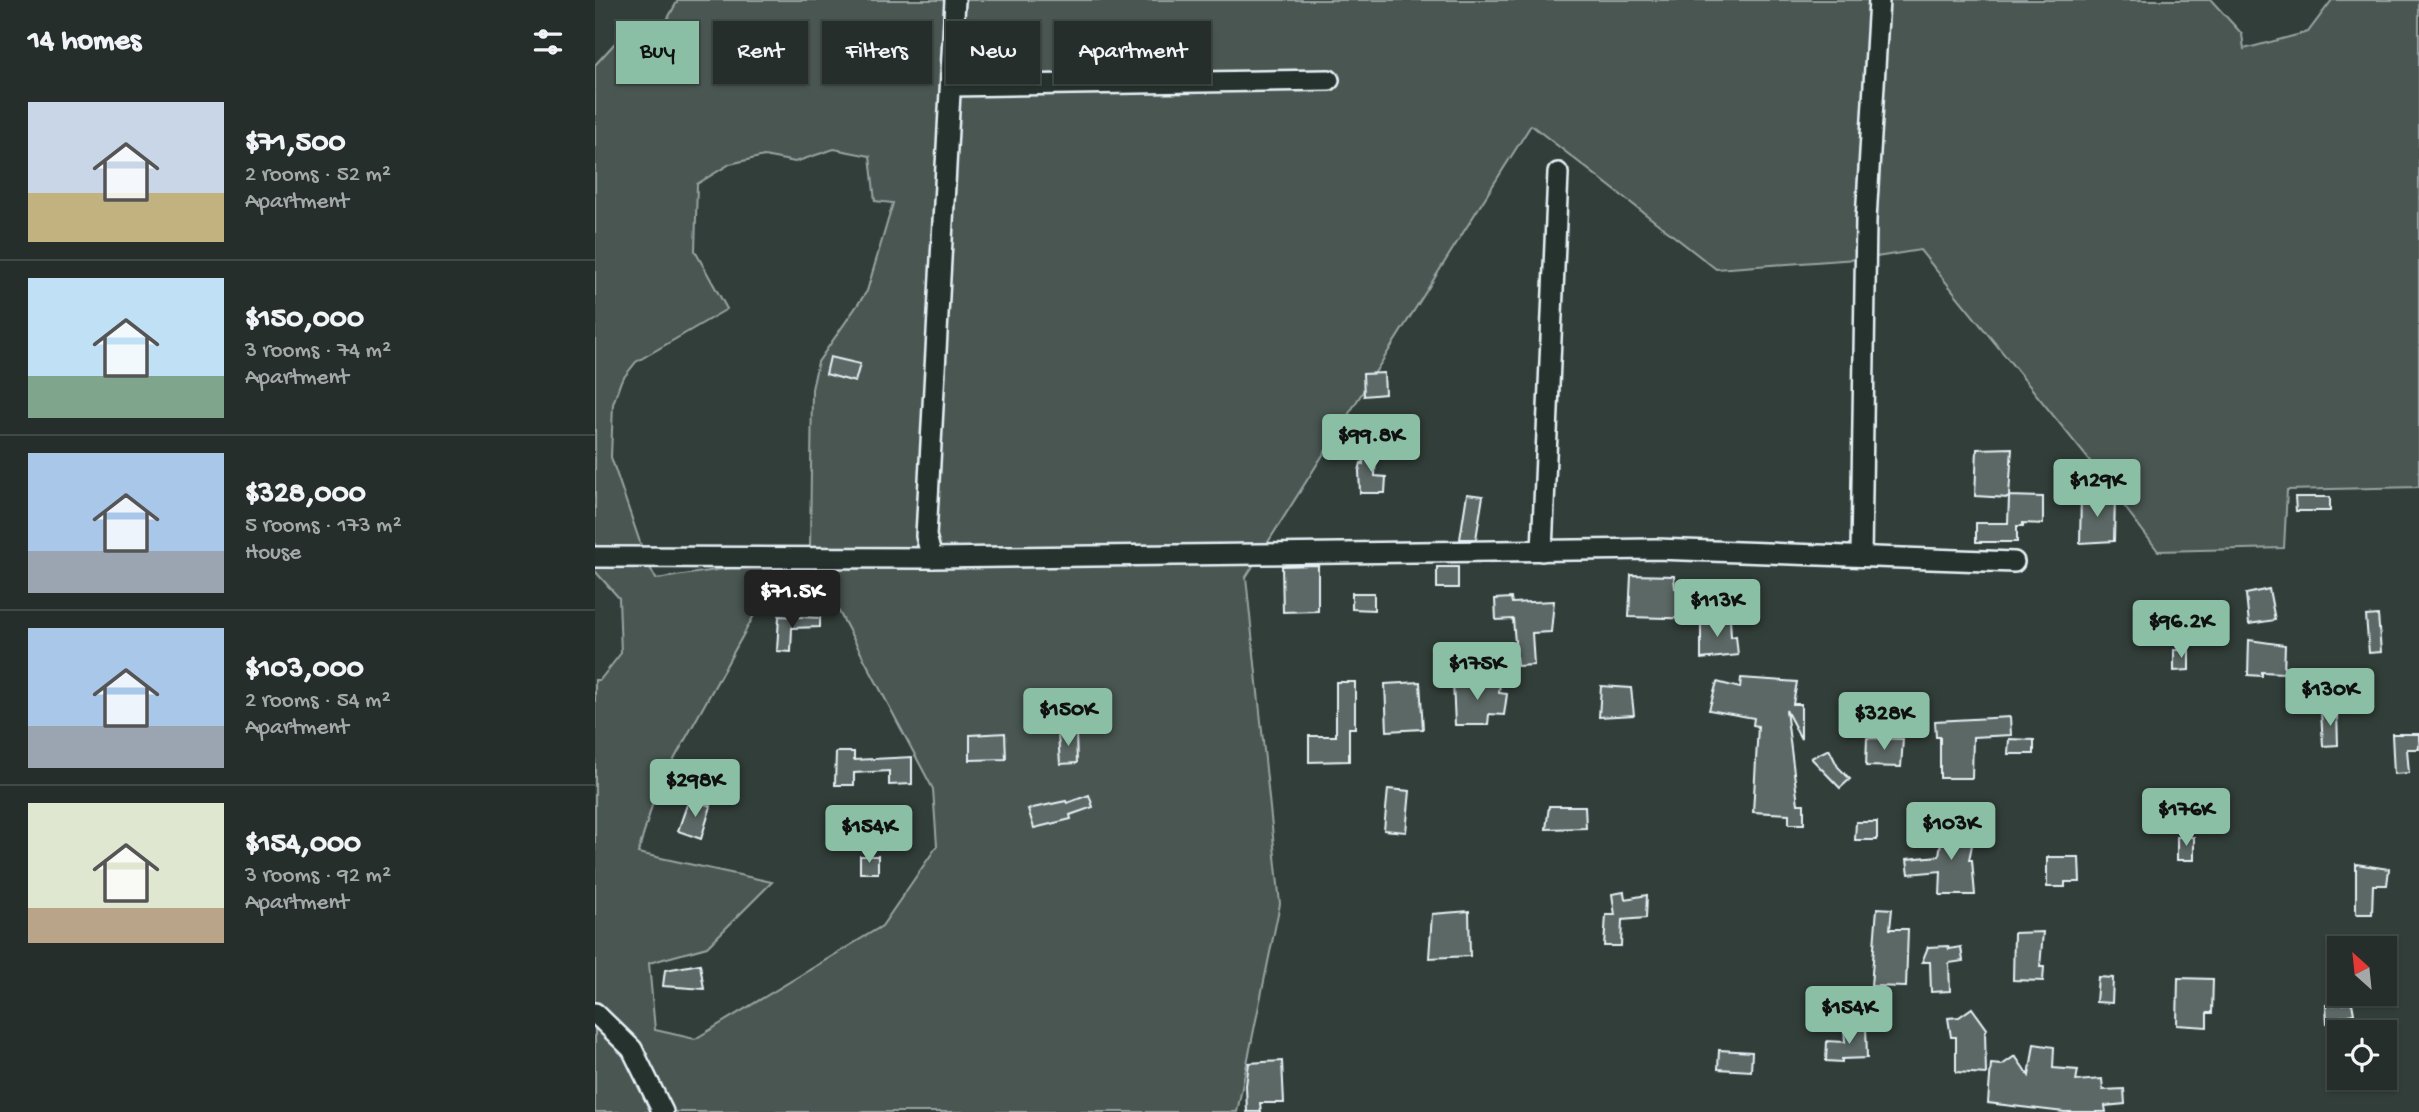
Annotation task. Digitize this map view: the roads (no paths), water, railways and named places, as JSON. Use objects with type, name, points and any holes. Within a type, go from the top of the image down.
[{"type":"street","points":[[932,558],[926,536],[955,0]]},
{"type":"street","points":[[1861,556],[1866,220],[1879,0]]},
{"type":"street","points":[[951,86],[1329,80]]},
{"type":"street","points":[[1542,551],[1558,173]]},
{"type":"street","points":[[595,557],[932,558],[1656,549],[2014,562]]},
{"type":"street","points":[[595,1013],[632,1049],[663,1112]]}]
